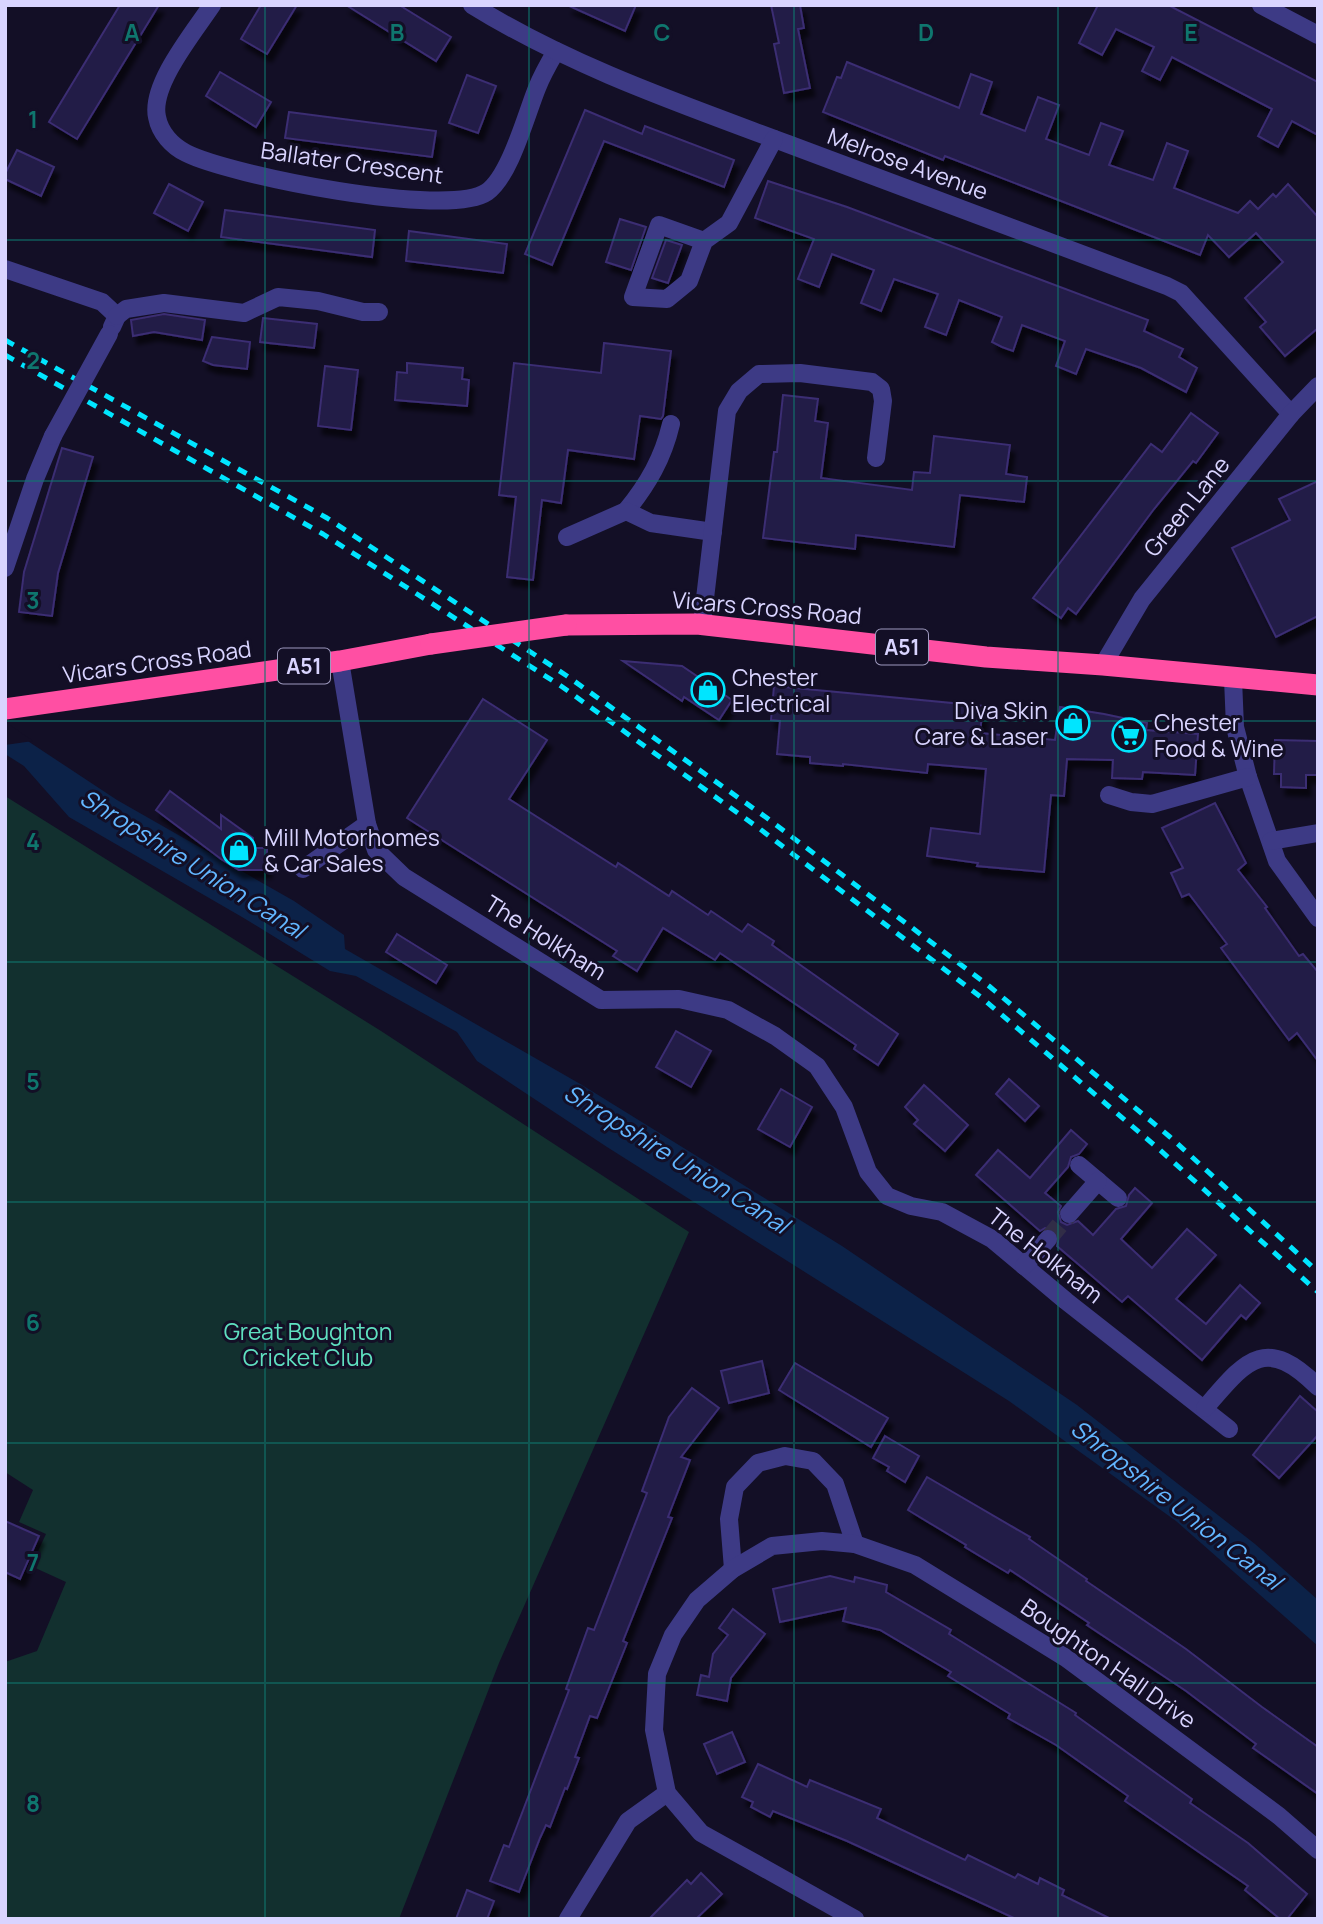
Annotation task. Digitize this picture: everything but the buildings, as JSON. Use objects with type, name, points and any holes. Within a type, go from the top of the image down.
[{"type":"highway","name":"Vicars Cross Road","points":[[5,709],[340,661],[431,644],[566,625],[702,624],[986,657],[1318,685]]},
{"type":"street","name":"Ballater Crescent","points":[[212,5],[179,55],[158,95],[155,110],[158,122],[172,144],[201,159],[293,183],[406,200],[461,201],[484,194],[495,185],[507,165],[538,85],[556,51]]},
{"type":"street","name":"Melrose Avenue","points":[[472,5],[504,25],[556,51],[661,96],[1167,286],[1181,293],[1291,414]]},
{"type":"street","points":[[1261,5],[1318,35]]},
{"type":"street","points":[[704,241],[659,225],[633,297],[667,299],[689,281],[704,241],[729,223],[774,139]]},
{"type":"street","points":[[5,269],[102,302],[117,316]]},
{"type":"street","points":[[5,568],[35,479],[53,436],[117,316],[126,309],[164,303],[244,313],[278,296],[318,301],[363,312],[379,312]]},
{"type":"street","points":[[702,624],[727,411],[739,391],[759,374],[800,373],[872,382],[881,389],[883,401],[876,458]]},
{"type":"street","name":"Green Lane","points":[[1103,665],[1142,599],[1291,414],[1318,386]]},
{"type":"street","points":[[567,537],[626,511],[644,489],[664,452],[671,424]]},
{"type":"street","points":[[626,511],[651,523],[713,532]]},
{"type":"street","name":"The Holkham","points":[[340,661],[367,824],[376,850],[404,877],[601,1000],[679,999],[728,1010],[775,1036],[817,1066],[844,1107],[868,1172],[887,1196],[911,1206],[943,1212],[992,1239],[1229,1429]]},
{"type":"street","points":[[1233,679],[1235,727],[1248,777],[1277,860],[1318,918]]},
{"type":"street","points":[[1109,795],[1130,802],[1152,804],[1248,777]]},
{"type":"street","points":[[303,869],[367,824]]},
{"type":"street","points":[[1271,841],[1318,833]]},
{"type":"street","points":[[1079,1165],[1118,1198]]},
{"type":"street","points":[[1069,1214],[1098,1181]]},
{"type":"street","points":[[1024,1266],[1048,1239]]},
{"type":"street","points":[[1205,1408],[1238,1369],[1255,1358],[1284,1360],[1299,1368],[1318,1387]]},
{"type":"street","points":[[733,1569],[729,1519],[736,1488],[758,1463],[785,1456],[813,1461],[835,1484],[855,1544]]},
{"type":"street","name":"Boughton Hall Drive","points":[[855,1919],[701,1833],[667,1793],[654,1730],[657,1674],[673,1635],[697,1600],[733,1569],[772,1546],[822,1541],[855,1544],[915,1565],[1066,1658],[1279,1816],[1318,1850]]},
{"type":"street","points":[[568,1919],[628,1821],[667,1793]]},
{"type":"green space","name":"Great Boughton Cricket Club","points":[[5,796],[381,1031],[689,1232],[499,1663],[399,1919],[5,1919],[5,1662],[37,1651],[66,1582],[31,1566],[46,1534],[19,1522],[33,1490],[5,1472]]},
{"type":"water","name":"Shropshire Union Canal","points":[[5,726],[117,800],[294,901],[344,935],[345,949],[582,1085],[842,1246],[1077,1405],[1255,1544],[1318,1600],[1318,1646],[1176,1521],[1009,1401],[607,1147],[477,1061],[457,1032],[356,976],[330,971],[69,817],[24,766],[5,754]]},
{"type":"pier","points":[[7,723],[33,741],[5,745]]},
{"type":"tunnel","points":[[1048,1239],[1069,1214]]},
{"type":"railway","points":[[5,340],[327,518],[567,676],[767,818],[989,986],[1170,1137],[1318,1272]]},
{"type":"railway","points":[[5,355],[323,534],[561,686],[760,829],[982,998],[1160,1150],[1318,1292]]},
{"type":"place","name":"Chester Electrical","points":[[708,690]]},
{"type":"place","name":"Diva Skin Care & Laser","points":[[1073,723]]},
{"type":"place","name":"Chester Food & Wine","points":[[1129,735]]},
{"type":"place","name":"Mill Motorhomes & Car Sales","points":[[239,850]]}]
